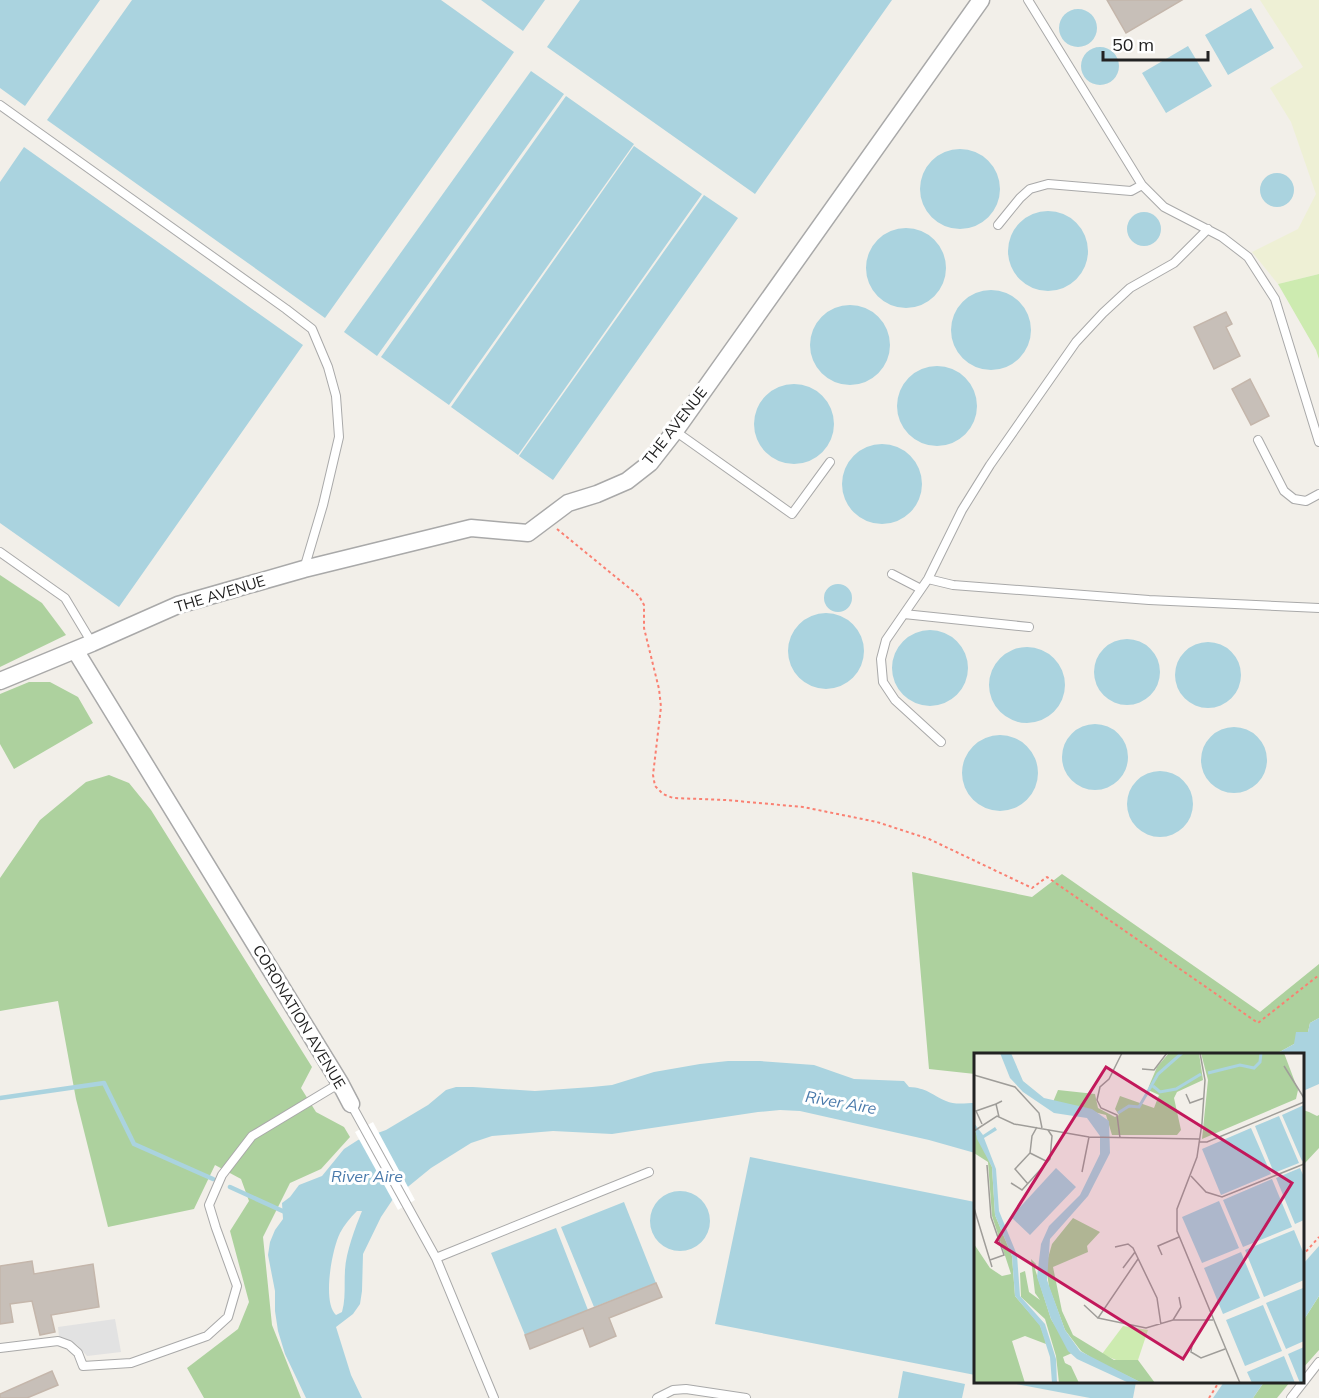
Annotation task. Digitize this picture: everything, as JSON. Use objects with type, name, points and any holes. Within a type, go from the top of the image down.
[{"type":"street","name":"THE AVENUE","points":[[0,681],[178,605],[304,569],[471,528],[528,533],[568,503],[597,495],[627,481],[650,463],[675,431],[981,0]]},
{"type":"street","name":"CORONATION AVENUE","points":[[75,650],[351,1104]]},
{"type":"lane","points":[[1028,0],[1142,185],[1164,207],[1222,237],[1248,257],[1275,299],[1319,442]]},
{"type":"lane","points":[[0,105],[312,329],[328,367],[336,396],[339,437],[304,569]]},
{"type":"lane","points":[[998,225],[1030,189],[1048,184],[1131,191],[1142,185]]},
{"type":"lane","points":[[941,742],[895,700],[883,682],[881,659],[886,640],[928,579],[967,501],[1076,342],[1103,312],[1130,288],[1174,263],[1208,229]]},
{"type":"lane","points":[[675,431],[792,514],[830,462]]},
{"type":"lane","points":[[1258,440],[1284,491],[1294,499],[1306,501],[1319,494]]},
{"type":"lane","points":[[0,552],[65,598],[92,643]]},
{"type":"lane","points":[[892,574],[921,590]]},
{"type":"lane","points":[[928,579],[953,585],[1149,600],[1319,608]]},
{"type":"lane","points":[[904,614],[1029,627]]},
{"type":"lane","points":[[0,1348],[58,1341],[69,1345],[78,1353],[83,1366],[131,1364],[207,1336],[228,1317],[237,1286],[209,1205],[222,1175],[252,1136],[340,1083]]},
{"type":"lane","name":"CORONATION AVENUE","points":[[351,1104],[436,1258],[494,1398]]},
{"type":"lane","points":[[436,1258],[649,1172]]},
{"type":"lane","points":[[1304,1381],[1319,1362]]},
{"type":"lane","points":[[1291,1398],[1303,1383]]},
{"type":"lane","points":[[657,1398],[673,1390],[686,1389],[709,1395],[746,1398]]},
{"type":"path","points":[[545,520],[639,596],[644,605],[644,628],[660,689],[661,707],[653,775],[655,786],[663,794],[673,798],[802,807],[877,822],[928,839],[1032,888],[1047,877],[1258,1023],[1319,975]]},
{"type":"path","points":[[1304,1254],[1319,1237]]},
{"type":"path","points":[[1209,1398],[1218,1383]]},
{"type":"green space","points":[[1260,0],[1319,0],[1319,274],[1278,284],[1252,252],[1298,229],[1316,194],[1291,122],[1270,88],[1303,67]]},
{"type":"green space","points":[[1319,274],[1319,359],[1278,284]]},
{"type":"green space","points":[[0,575],[42,603],[66,635],[0,667]]},
{"type":"green space","points":[[29,682],[50,682],[78,697],[93,723],[14,769],[0,744],[0,694]]},
{"type":"green space","points":[[109,775],[129,783],[151,810],[312,1067],[301,1088],[316,1112],[344,1127],[350,1137],[321,1169],[290,1183],[263,1237],[272,1325],[301,1398],[204,1398],[187,1368],[238,1329],[249,1302],[230,1231],[249,1201],[241,1179],[215,1165],[194,1209],[108,1227],[76,1099],[58,1001],[0,1011],[0,878],[40,820],[86,782]]},
{"type":"green space","points":[[912,872],[1032,897],[1062,874],[1260,1012],[1319,964],[1319,1018],[1310,1023],[1308,1032],[1294,1044],[1278,1053],[974,1053],[974,1074],[929,1069]]},
{"type":"green space","points":[[1304,1110],[1319,1115],[1319,1148],[1305,1163]]},
{"type":"green space","points":[[1319,1296],[1319,1350],[1304,1367],[1304,1319]]},
{"type":"green space","points":[[1263,1383],[1289,1383],[1277,1398],[1253,1398]]},
{"type":"shaded area","points":[[115,1319],[121,1352],[87,1356],[77,1345],[59,1337],[58,1327]]},
{"type":"water","points":[[0,0],[100,0],[25,106],[0,88]]},
{"type":"water","points":[[132,0],[441,0],[514,52],[325,318],[47,120]]},
{"type":"water","points":[[481,0],[545,0],[523,31]]},
{"type":"water","points":[[580,0],[892,0],[755,194],[547,47]]},
{"type":"water","points":[[1251,8],[1274,48],[1228,75],[1205,35]]},
{"type":"water","points":[[1078,9],[1091,15],[1097,28],[1091,41],[1078,47],[1065,41],[1059,28],[1065,15]]},
{"type":"water","points":[[1188,46],[1212,86],[1166,113],[1142,73]]},
{"type":"water","points":[[1100,47],[1113,53],[1119,66],[1113,79],[1100,85],[1087,79],[1081,66],[1087,53]]},
{"type":"water","points":[[531,71],[564,94],[377,356],[344,332]]},
{"type":"water","points":[[566,96],[634,144],[449,405],[381,357]]},
{"type":"water","points":[[634,146],[702,194],[518,455],[451,407]]},
{"type":"water","points":[[24,147],[303,345],[119,607],[0,523],[0,182]]},
{"type":"water","points":[[960,149],[975,152],[988,161],[997,174],[1000,189],[997,204],[988,217],[975,226],[960,229],[945,226],[932,217],[923,204],[920,189],[923,174],[932,161],[945,152]]},
{"type":"water","points":[[1277,173],[1289,178],[1294,190],[1289,202],[1277,207],[1265,202],[1260,190],[1265,178]]},
{"type":"water","points":[[704,195],[738,218],[553,480],[519,456]]},
{"type":"water","points":[[1048,211],[1063,214],[1076,223],[1085,236],[1088,251],[1085,266],[1076,279],[1063,288],[1048,291],[1033,288],[1020,279],[1011,266],[1008,251],[1011,236],[1020,223],[1033,214]]},
{"type":"water","points":[[1144,212],[1156,217],[1161,229],[1156,241],[1144,246],[1132,241],[1127,229],[1132,217]]},
{"type":"water","points":[[906,228],[921,231],[934,240],[943,253],[946,268],[943,283],[934,296],[921,305],[906,308],[891,305],[878,296],[869,283],[866,268],[869,253],[878,240],[891,231]]},
{"type":"water","points":[[991,290],[1006,293],[1019,302],[1028,315],[1031,330],[1028,345],[1019,358],[1006,367],[991,370],[976,367],[963,358],[954,345],[951,330],[954,315],[963,302],[976,293]]},
{"type":"water","points":[[850,305],[865,308],[878,317],[887,330],[890,345],[887,360],[878,373],[865,382],[850,385],[835,382],[822,373],[813,360],[810,345],[813,330],[822,317],[835,308]]},
{"type":"water","points":[[937,366],[952,369],[965,378],[974,391],[977,406],[974,421],[965,434],[952,443],[937,446],[922,443],[909,434],[900,421],[897,406],[900,391],[909,378],[922,369]]},
{"type":"water","points":[[794,384],[809,387],[822,396],[831,409],[834,424],[831,439],[822,452],[809,461],[794,464],[779,461],[766,452],[757,439],[754,424],[757,409],[766,396],[779,387]]},
{"type":"water","points":[[882,444],[897,447],[910,456],[919,469],[922,484],[919,499],[910,512],[897,521],[882,524],[867,521],[854,512],[845,499],[842,484],[845,469],[854,456],[867,447]]},
{"type":"water","points":[[838,584],[848,588],[852,598],[848,608],[838,612],[828,608],[824,598],[828,588]]},
{"type":"water","points":[[826,613],[840,616],[853,624],[861,637],[864,651],[861,665],[853,678],[840,686],[826,689],[812,686],[799,678],[791,665],[788,651],[791,637],[799,624],[812,616]]},
{"type":"water","points":[[930,630],[944,633],[957,641],[965,654],[968,668],[965,682],[957,695],[944,703],[930,706],[916,703],[903,695],[895,682],[892,668],[895,654],[903,641],[916,633]]},
{"type":"water","points":[[1127,639],[1140,642],[1150,649],[1157,659],[1160,672],[1157,685],[1150,695],[1140,702],[1127,705],[1114,702],[1104,695],[1097,685],[1094,672],[1097,659],[1104,649],[1114,642]]},
{"type":"water","points":[[1208,642],[1221,645],[1231,652],[1238,662],[1241,675],[1238,688],[1231,698],[1221,705],[1208,708],[1195,705],[1185,698],[1178,688],[1175,675],[1178,662],[1185,652],[1195,645]]},
{"type":"water","points":[[1027,647],[1041,650],[1054,658],[1062,671],[1065,685],[1062,699],[1054,712],[1041,720],[1027,723],[1013,720],[1000,712],[992,699],[989,685],[992,671],[1000,658],[1013,650]]},
{"type":"water","points":[[1095,724],[1108,727],[1118,734],[1125,744],[1128,757],[1125,770],[1118,780],[1108,787],[1095,790],[1082,787],[1072,780],[1065,770],[1062,757],[1065,744],[1072,734],[1082,727]]},
{"type":"water","points":[[1234,727],[1247,730],[1257,737],[1264,747],[1267,760],[1264,773],[1257,783],[1247,790],[1234,793],[1221,790],[1211,783],[1204,773],[1201,760],[1204,747],[1211,737],[1221,730]]},
{"type":"water","points":[[1000,735],[1014,738],[1027,746],[1035,759],[1038,773],[1035,787],[1027,800],[1014,808],[1000,811],[986,808],[973,800],[965,787],[962,773],[965,759],[973,746],[986,738]]},
{"type":"water","points":[[1160,771],[1173,774],[1183,781],[1190,791],[1193,804],[1190,817],[1183,827],[1173,834],[1160,837],[1147,834],[1137,827],[1130,817],[1127,804],[1130,791],[1137,781],[1147,774]]},
{"type":"water","points":[[1319,1018],[1319,1084],[1304,1091],[1304,1053],[1278,1053],[1294,1044],[1296,1032],[1308,1032],[1310,1023]]},
{"type":"water","name":"River Aire","points":[[728,1061],[760,1061],[814,1065],[854,1079],[904,1081],[909,1087],[924,1090],[949,1102],[974,1103],[974,1153],[929,1140],[800,1111],[780,1110],[612,1134],[553,1131],[492,1136],[471,1143],[431,1168],[393,1199],[381,1217],[363,1254],[360,1304],[353,1314],[336,1327],[351,1375],[362,1398],[306,1398],[285,1354],[278,1331],[275,1291],[268,1255],[275,1230],[283,1219],[282,1203],[299,1185],[322,1176],[344,1149],[358,1140],[386,1130],[428,1105],[446,1090],[456,1087],[473,1087],[535,1091],[612,1085],[654,1072]],"holes":[[[357,1211],[362,1211],[347,1256],[342,1312],[336,1315],[332,1308],[329,1288],[334,1251],[345,1224]]]},
{"type":"water","points":[[750,1157],[974,1202],[974,1375],[715,1324]]},
{"type":"water","points":[[674,1191],[686,1191],[697,1196],[705,1204],[710,1221],[708,1233],[697,1246],[686,1251],[674,1251],[663,1246],[655,1238],[650,1227],[650,1215],[655,1204],[663,1196]]},
{"type":"water","points":[[624,1202],[656,1283],[594,1307],[561,1227]]},
{"type":"water","points":[[556,1228],[588,1310],[525,1335],[491,1253]]},
{"type":"water","points":[[1319,1246],[1319,1296],[1304,1319],[1304,1263]]},
{"type":"water","points":[[903,1371],[965,1384],[962,1398],[898,1398]]},
{"type":"water","points":[[1011,1383],[1136,1383],[1133,1398],[1090,1398]]},
{"type":"water","points":[[1223,1383],[1263,1383],[1253,1398],[1213,1398]]},
{"type":"pier","points":[[373,1122],[415,1200],[398,1210],[355,1132]]},
{"type":"building","points":[[1107,0],[1182,0],[1126,33]]},
{"type":"building","points":[[1226,312],[1232,324],[1226,327],[1240,356],[1214,369],[1194,327]]},
{"type":"building","points":[[1250,379],[1269,416],[1251,425],[1232,389]]},
{"type":"building","points":[[32,1261],[34,1274],[93,1264],[99,1307],[51,1315],[55,1332],[40,1335],[32,1301],[10,1304],[13,1322],[0,1324],[0,1266]]},
{"type":"building","points":[[656,1283],[662,1297],[609,1318],[616,1336],[590,1347],[583,1328],[530,1349],[525,1335]]},
{"type":"building","points":[[52,1371],[58,1385],[27,1398],[0,1398],[0,1394]]},
{"type":"waterway","points":[[0,1098],[104,1083],[134,1144],[213,1179]]},
{"type":"waterway","points":[[230,1187],[287,1213]]}]
